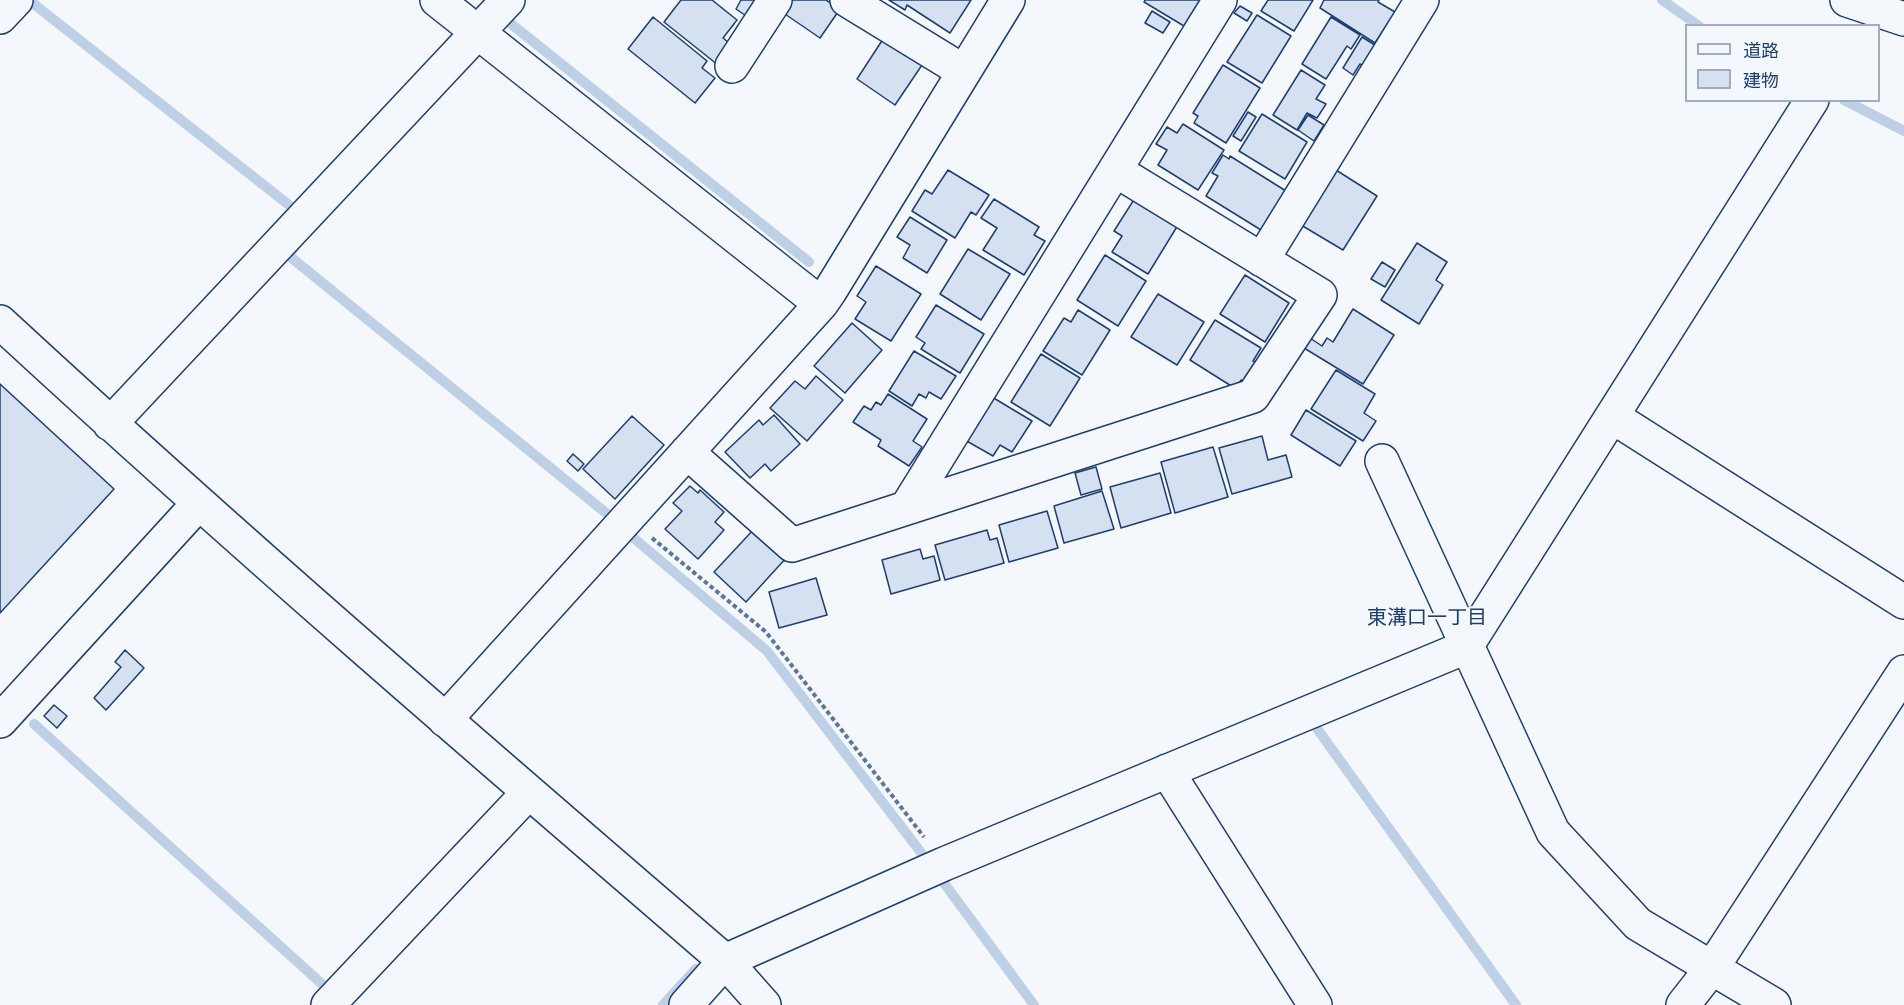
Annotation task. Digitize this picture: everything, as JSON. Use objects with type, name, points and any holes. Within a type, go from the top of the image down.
[{"type":"street","points":[[0,17],[16,0]]},
{"type":"street","points":[[437,0],[821,304]]},
{"type":"street","points":[[110,424],[508,0]]},
{"type":"street","points":[[732,66],[775,0]]},
{"type":"street","points":[[847,0],[963,71]]},
{"type":"street","points":[[445,720],[821,304],[1008,0]]},
{"type":"street","points":[[907,507],[1220,0]]},
{"type":"street","points":[[1262,260],[1422,0]]},
{"type":"street","points":[[1859,11],[1904,19]]},
{"type":"street","points":[[686,1005],[725,961],[944,864],[1466,647],[1811,102]]},
{"type":"street","points":[[687,452],[792,545],[1253,396],[1320,295],[1115,170]]},
{"type":"street","points":[[0,322],[110,424],[445,720],[725,961],[764,1005]]},
{"type":"street","points":[[1613,417],[1904,602]]},
{"type":"street","points":[[1382,461],[1553,832],[1638,924],[1774,1005]]},
{"type":"street","points":[[0,721],[199,503]]},
{"type":"street","points":[[1683,1005],[1712,968],[1904,672]]},
{"type":"street","points":[[1167,771],[1315,1005]]},
{"type":"street","points":[[328,1005],[529,792]]},
{"type":"path","points":[[627,518],[766,632],[944,864]]},
{"type":"building","points":[[681,0],[712,0],[737,20],[723,38],[733,46],[718,65],[664,22]]},
{"type":"building","points":[[741,0],[766,0],[752,20],[736,9]]},
{"type":"building","points":[[790,0],[826,0],[840,9],[820,38],[782,12]]},
{"type":"building","points":[[889,0],[971,0],[950,33],[907,5],[905,10]]},
{"type":"building","points":[[1145,0],[1200,0],[1184,26],[1144,2]]},
{"type":"building","points":[[1268,0],[1313,0],[1294,31],[1261,11]]},
{"type":"building","points":[[1324,0],[1379,0],[1378,2],[1395,12],[1375,43],[1320,8]]},
{"type":"building","points":[[1240,6],[1252,13],[1247,21],[1234,13]]},
{"type":"building","points":[[1152,11],[1170,22],[1163,33],[1145,23]]},
{"type":"building","points":[[1257,15],[1291,36],[1262,83],[1227,62]]},
{"type":"building","points":[[653,17],[707,61],[702,68],[715,78],[695,103],[628,49]]},
{"type":"building","points":[[1331,17],[1360,35],[1351,49],[1347,46],[1326,79],[1302,64]]},
{"type":"building","points":[[885,36],[924,62],[895,105],[857,79]]},
{"type":"building","points":[[1362,37],[1378,47],[1365,67],[1360,64],[1353,75],[1343,68]]},
{"type":"building","points":[[1223,65],[1260,88],[1226,143],[1194,123],[1198,116],[1193,113]]},
{"type":"building","points":[[1301,70],[1325,85],[1316,99],[1326,104],[1317,118],[1307,113],[1297,130],[1273,115]]},
{"type":"building","points":[[1248,112],[1256,117],[1241,141],[1233,136]]},
{"type":"building","points":[[1262,114],[1307,142],[1285,179],[1239,151]]},
{"type":"building","points":[[1308,115],[1324,125],[1314,141],[1298,130]]},
{"type":"building","points":[[1183,124],[1224,150],[1198,190],[1158,165],[1167,150],[1156,144],[1167,127],[1177,133]]},
{"type":"building","points":[[1223,155],[1229,159],[1230,156],[1286,191],[1261,230],[1206,196],[1218,176],[1212,173]]},
{"type":"building","points":[[948,170],[989,195],[976,215],[971,212],[955,238],[912,211],[925,190],[932,194]]},
{"type":"building","points":[[1336,170],[1377,196],[1343,250],[1301,225]]},
{"type":"building","points":[[1135,198],[1178,225],[1148,274],[1112,252],[1122,236],[1114,231]]},
{"type":"building","points":[[994,199],[1039,227],[1034,235],[1045,241],[1024,275],[983,250],[997,228],[981,218]]},
{"type":"building","points":[[910,217],[947,240],[927,273],[903,258],[910,245],[897,237]]},
{"type":"building","points":[[1417,243],[1447,262],[1436,280],[1443,285],[1419,324],[1381,300]]},
{"type":"building","points":[[968,249],[1010,274],[981,320],[940,294]]},
{"type":"building","points":[[1105,255],[1146,281],[1118,326],[1077,300]]},
{"type":"building","points":[[1382,262],[1395,270],[1385,287],[1371,279]]},
{"type":"building","points":[[876,266],[921,294],[891,341],[855,319],[866,302],[857,296]]},
{"type":"building","points":[[1245,275],[1289,303],[1265,342],[1220,314]]},
{"type":"building","points":[[1158,294],[1204,322],[1177,365],[1131,337]]},
{"type":"building","points":[[936,305],[984,334],[960,373],[921,349],[925,343],[916,337]]},
{"type":"building","points":[[1353,309],[1394,335],[1363,384],[1304,348],[1310,338],[1322,346],[1327,338],[1333,342]]},
{"type":"building","points":[[1078,310],[1110,330],[1082,375],[1043,351],[1064,318],[1071,322]]},
{"type":"building","points":[[1215,320],[1261,348],[1253,361],[1259,364],[1247,383],[1241,380],[1236,389],[1190,360]]},
{"type":"building","points":[[852,323],[882,350],[845,393],[814,366]]},
{"type":"building","points":[[914,351],[956,376],[941,399],[929,392],[926,398],[919,394],[912,406],[889,391]]},
{"type":"building","points":[[1041,354],[1080,378],[1050,426],[1011,402]]},
{"type":"building","points":[[1336,370],[1375,394],[1364,413],[1376,421],[1363,441],[1311,409]]},
{"type":"building","points":[[816,376],[843,400],[807,441],[770,408],[795,381],[805,389]]},
{"type":"building","points":[[0,384],[114,489],[0,613]]},
{"type":"building","points":[[888,394],[927,419],[913,441],[922,447],[909,466],[878,446],[881,440],[853,422],[864,406],[871,410],[876,402],[881,405]]},
{"type":"building","points":[[992,397],[1032,421],[1012,452],[1000,445],[993,456],[965,440]]},
{"type":"building","points":[[1306,410],[1356,441],[1340,466],[1291,435]]},
{"type":"building","points":[[774,415],[800,444],[771,471],[765,464],[750,478],[725,452],[759,420],[763,425]]},
{"type":"building","points":[[632,416],[664,445],[615,499],[583,469]]},
{"type":"building","points":[[1262,436],[1268,460],[1286,455],[1292,477],[1232,494],[1219,448]]},
{"type":"building","points":[[1213,447],[1228,497],[1175,513],[1161,462]]},
{"type":"building","points":[[573,454],[584,464],[578,471],[567,461]]},
{"type":"building","points":[[1096,467],[1102,489],[1081,495],[1075,473]]},
{"type":"building","points":[[1160,473],[1171,513],[1121,528],[1110,487]]},
{"type":"building","points":[[690,486],[698,493],[700,490],[724,512],[715,522],[724,530],[698,559],[665,529],[682,511],[673,503]]},
{"type":"building","points":[[1102,491],[1114,529],[1064,543],[1054,506]]},
{"type":"building","points":[[1047,511],[1058,548],[1009,562],[999,525]]},
{"type":"building","points":[[755,528],[787,557],[746,602],[714,572]]},
{"type":"building","points":[[987,530],[990,540],[997,538],[1004,563],[945,580],[935,545]]},
{"type":"building","points":[[920,549],[923,559],[934,556],[940,580],[891,594],[882,560]]},
{"type":"building","points":[[816,578],[827,615],[779,628],[769,592]]},
{"type":"building","points":[[125,650],[144,668],[106,710],[94,698],[121,667],[115,662]]},
{"type":"building","points":[[54,705],[67,716],[57,728],[44,716]]},
{"type":"waterway","points":[[1662,0],[1696,24]]},
{"type":"waterway","points":[[30,1],[289,205]]},
{"type":"waterway","points":[[500,15],[809,262]]},
{"type":"waterway","points":[[1848,102],[1904,131]]},
{"type":"waterway","points":[[294,248],[288,255],[611,517]]},
{"type":"waterway","points":[[629,534],[767,651],[929,863],[927,864]]},
{"type":"waterway","points":[[34,724],[322,984]]},
{"type":"waterway","points":[[1318,730],[1516,1005]]},
{"type":"waterway","points":[[944,883],[1034,1005]]},
{"type":"waterway","points":[[663,1005],[696,969]]},
{"type":"district","name":"東溝口一丁目","points":[[1427,618]]}]
